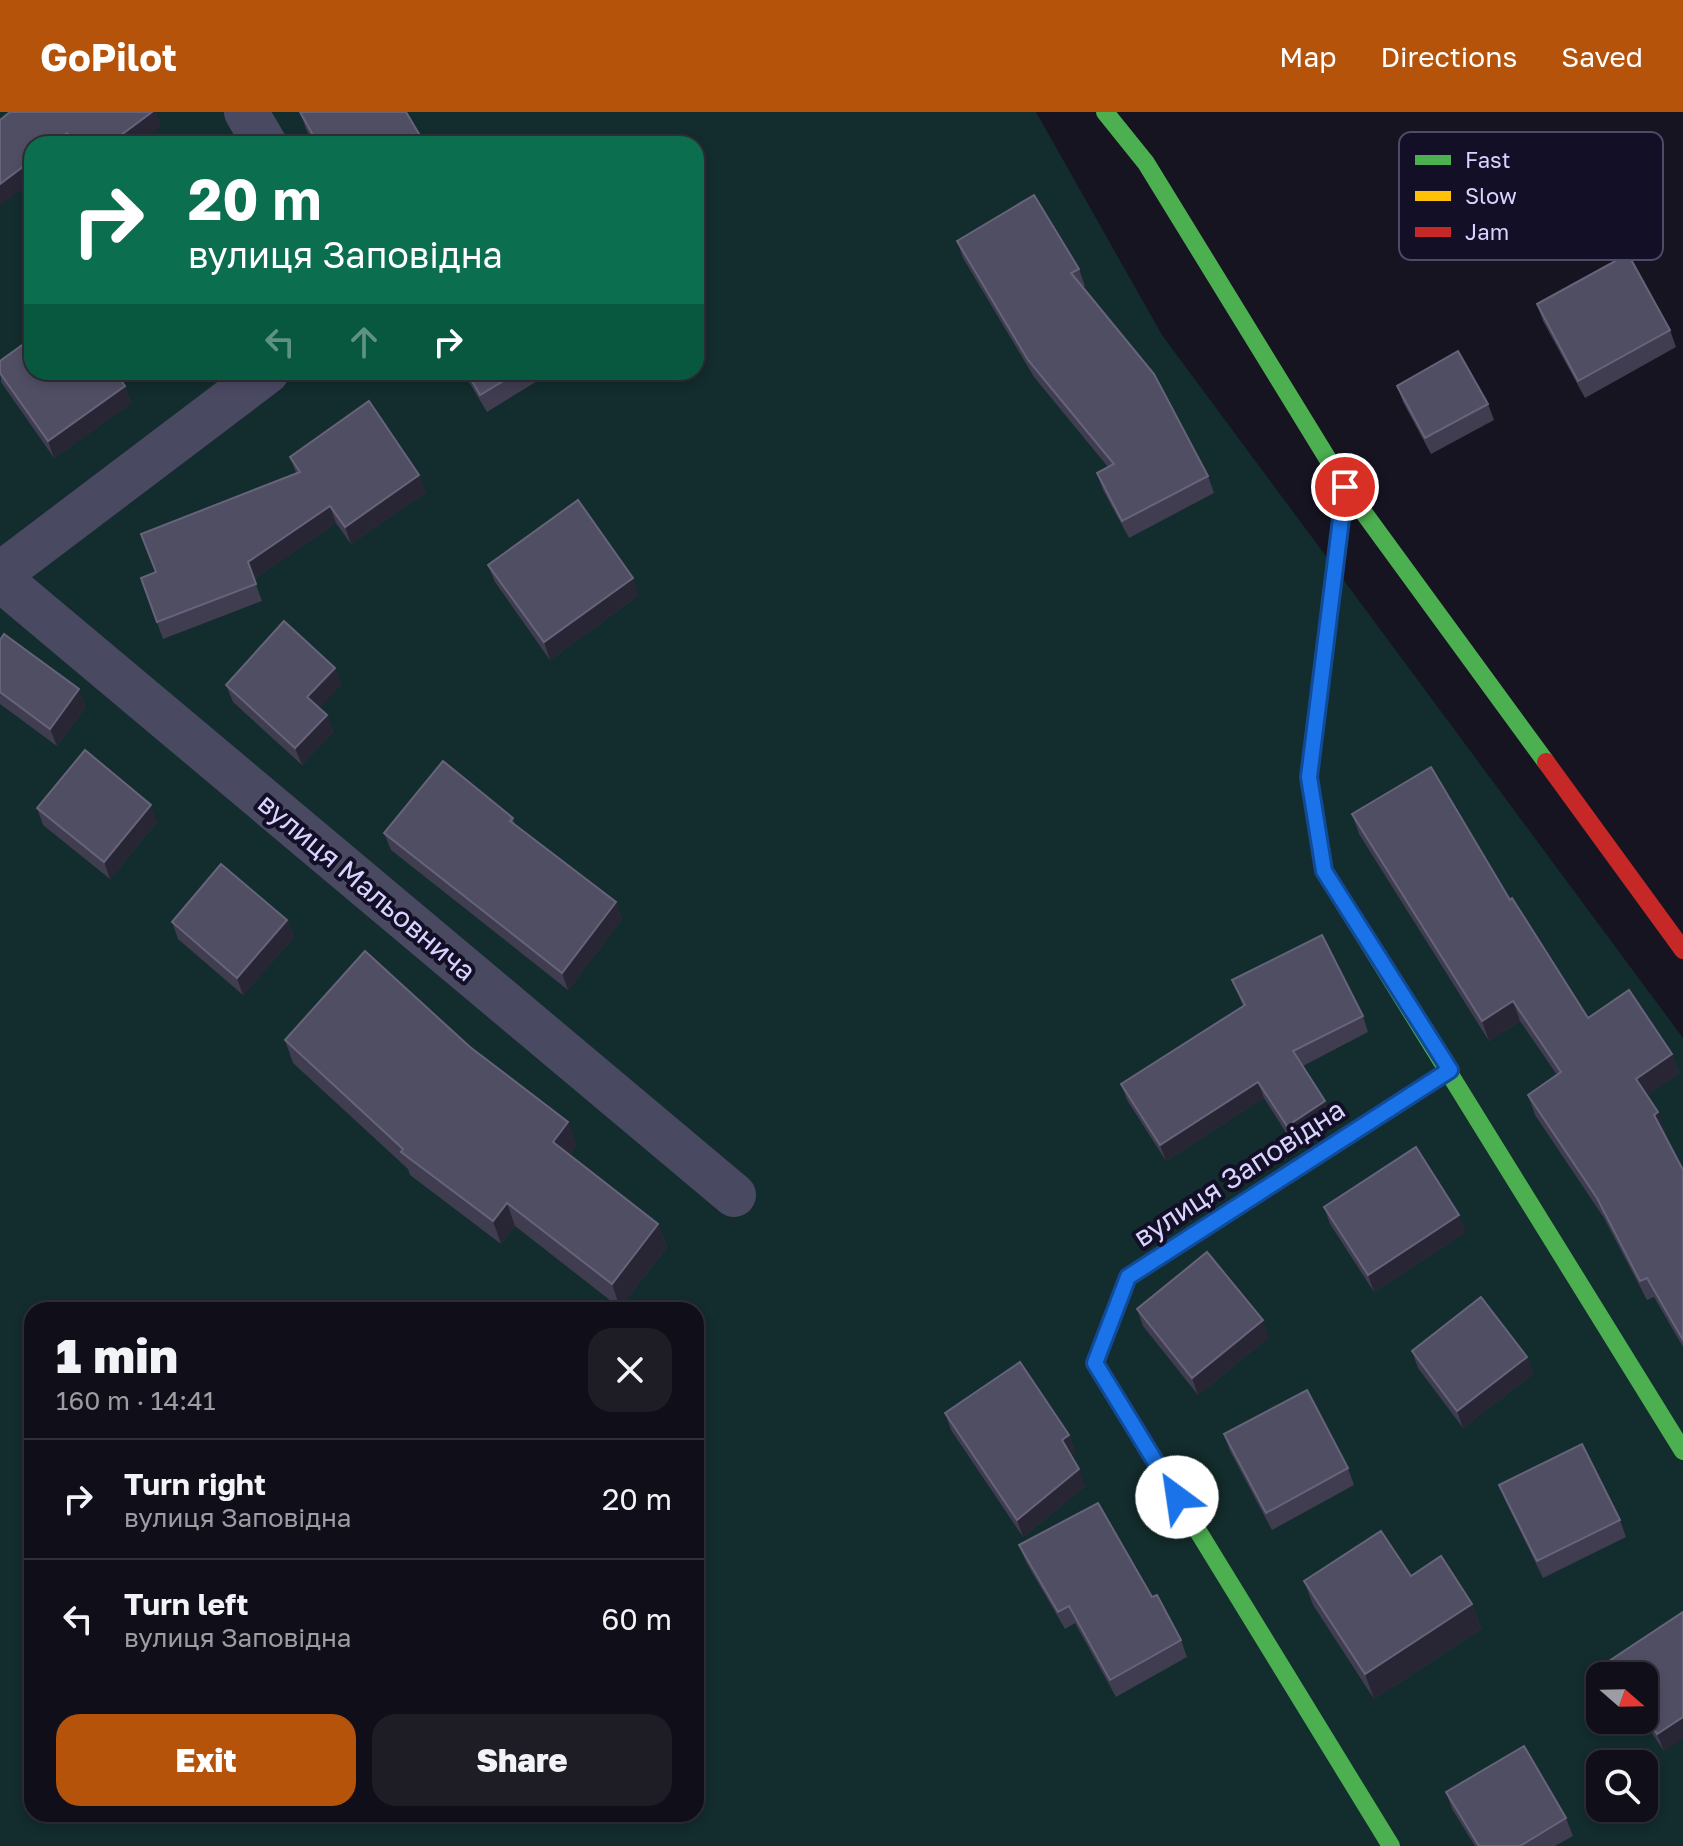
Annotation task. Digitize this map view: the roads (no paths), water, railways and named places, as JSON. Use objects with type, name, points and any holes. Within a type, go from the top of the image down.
[{"type":"street","points":[[246,112],[260,136]]},
{"type":"street","points":[[1105,112],[1146,163],[1345,487],[1683,950]]},
{"type":"street","points":[[0,577],[257,380]]},
{"type":"street","points":[[1345,487],[1309,777],[1324,871],[1450,1070],[1683,1451]]},
{"type":"street","name":"вулиця Мальовнича","points":[[0,577],[734,1195]]},
{"type":"street","name":"вулиця Заповідна","points":[[1391,1846],[1095,1363],[1128,1277],[1450,1070]]}]
